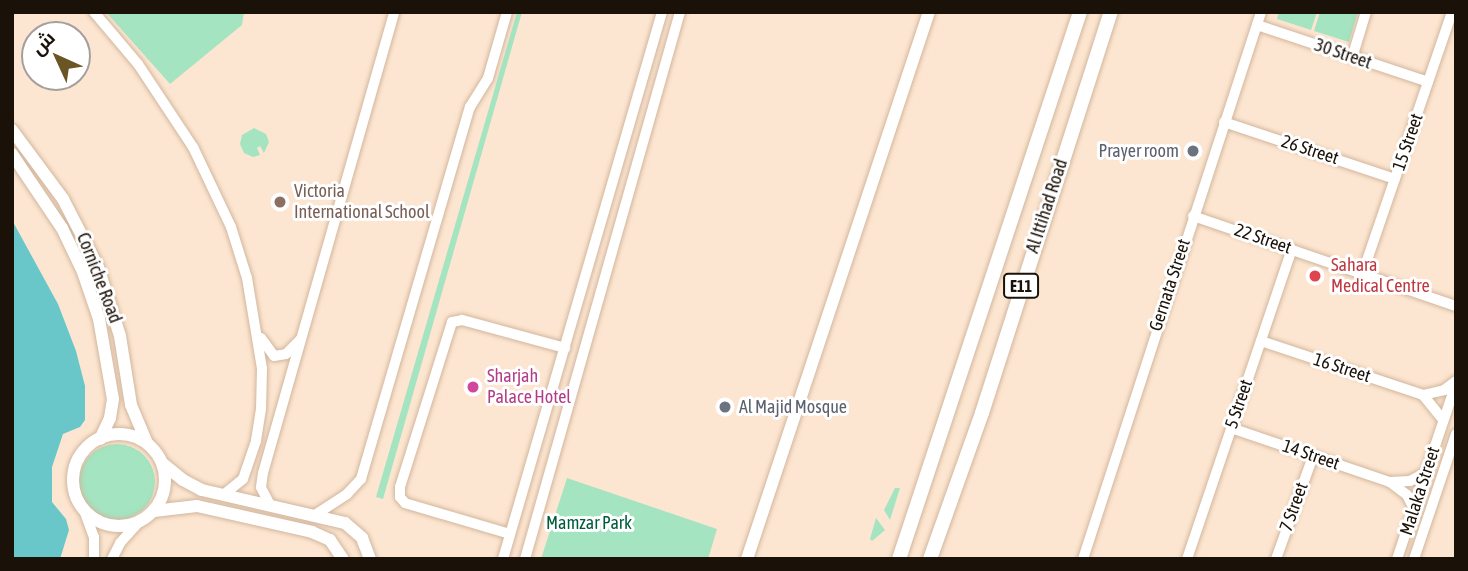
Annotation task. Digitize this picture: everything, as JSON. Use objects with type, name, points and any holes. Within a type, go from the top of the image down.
[{"type":"highway","name":"Al Ittihad Road","points":[[899,559],[1080,12]]},
{"type":"highway","name":"Al Ittihad Road","points":[[930,559],[982,413],[1111,12]]},
{"type":"main road","points":[[747,559],[929,12]]},
{"type":"main road","name":"Corniche Road","points":[[12,130],[64,199],[98,267],[120,335],[134,418],[147,443]]},
{"type":"main road","name":"Corniche Road","points":[[12,154],[62,228],[83,272],[99,319],[113,399],[110,418],[100,439]]},
{"type":"main road","points":[[343,559],[327,538],[312,531],[207,507],[178,506],[154,511],[139,522],[126,526],[106,525],[84,510],[75,491],[75,470],[84,452],[100,439],[128,435],[147,443],[162,463],[189,484],[223,495],[334,519],[358,533],[370,559]]},
{"type":"main road","points":[[154,511],[164,491],[162,463]]},
{"type":"main road","points":[[327,538],[333,530],[334,519]]},
{"type":"street","points":[[94,12],[161,96],[204,167],[240,252],[262,369],[261,409],[251,457],[239,484],[223,495]]},
{"type":"street","points":[[270,505],[263,494],[261,480],[394,12]]},
{"type":"street","points":[[315,515],[351,491],[361,479],[467,115],[488,78],[507,12]]},
{"type":"street","points":[[503,559],[662,12]]},
{"type":"street","points":[[525,559],[680,12]]},
{"type":"street","name":"Gernata Street","points":[[1083,559],[1261,12]]},
{"type":"street","points":[[1352,58],[1366,12]]},
{"type":"street","name":"15 Street","points":[[1363,272],[1452,12]]},
{"type":"street","name":"30 Street","points":[[1257,25],[1428,82]]},
{"type":"street","name":"26 Street","points":[[1224,122],[1395,178]]},
{"type":"street","name":"22 Street","points":[[1194,216],[1455,304]]},
{"type":"street","name":"5 Street","points":[[1187,559],[1292,249]]},
{"type":"street","points":[[510,534],[405,503],[399,495],[400,487],[452,322],[463,320],[565,348]]},
{"type":"street","points":[[255,325],[263,346],[292,369]]},
{"type":"street","points":[[262,369],[302,337]]},
{"type":"street","name":"16 Street","points":[[1261,341],[1423,395]]},
{"type":"street","points":[[1443,420],[1423,395],[1444,390],[1456,383]]},
{"type":"street","name":"Malaka Street","points":[[1397,559],[1456,383]]},
{"type":"street","name":"14 Street","points":[[1231,428],[1391,482]]},
{"type":"street","name":"Malaka Street","points":[[1414,559],[1456,434]]},
{"type":"street","name":"7 Street","points":[[1276,559],[1313,456]]},
{"type":"street","points":[[1391,482],[1410,481],[1426,472]]},
{"type":"street","points":[[1391,482],[1407,495],[1414,509]]},
{"type":"street","points":[[84,510],[94,537],[94,559]]},
{"type":"street","points":[[112,559],[120,543],[139,522]]},
{"type":"street","points":[[1408,559],[1418,532],[1416,528],[1409,527]]},
{"type":"green space","points":[[106,12],[244,12],[242,25],[170,84]]},
{"type":"green space","points":[[517,12],[522,12],[383,499],[376,497]]},
{"type":"green space","points":[[1279,12],[1317,12],[1311,30],[1277,19]]},
{"type":"green space","points":[[1320,12],[1358,12],[1349,42],[1314,31]]},
{"type":"green space","points":[[254,128],[266,134],[269,142],[264,153],[260,146],[257,148],[260,155],[253,157],[244,153],[240,144],[242,135]]},
{"type":"green space","points":[[117,444],[131,447],[144,455],[152,468],[155,482],[152,496],[144,509],[131,517],[117,520],[103,517],[90,509],[82,496],[79,482],[82,468],[90,455],[103,447]]},
{"type":"green space","name":"Mamzar Park","points":[[567,478],[717,529],[708,559],[541,559]]},
{"type":"green space","points":[[895,488],[900,488],[890,520],[884,510]]},
{"type":"green space","points":[[876,518],[885,530],[872,541],[870,539]]},
{"type":"water","points":[[12,220],[58,304],[76,351],[85,386],[85,420],[80,427],[63,434],[52,467],[52,502],[66,519],[69,530],[60,559],[12,559]]},
{"type":"place","name":"Prayer room","points":[[1193,151]]},
{"type":"place","name":"Victoria International School","points":[[280,202]]},
{"type":"place","name":"Sahara Medical Centre","points":[[1315,276]]},
{"type":"place","name":"Sharjah Palace Hotel","points":[[473,387]]},
{"type":"place","name":"Al Majid Mosque","points":[[725,407]]}]
